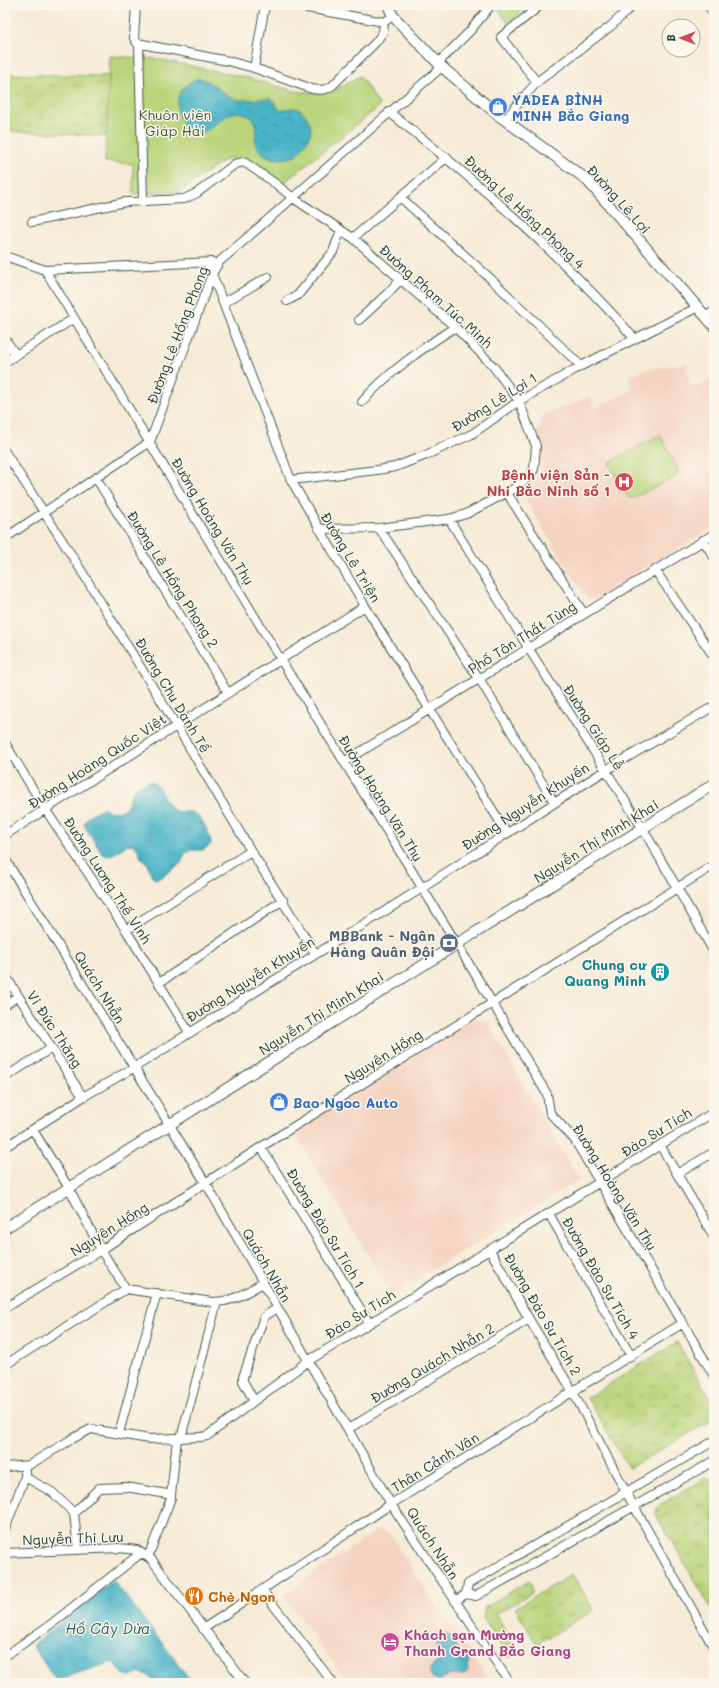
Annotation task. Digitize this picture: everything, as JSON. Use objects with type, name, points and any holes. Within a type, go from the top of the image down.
[{"type":"main road","name":"Đường Lê Lợi","points":[[388,5],[393,16],[440,65],[505,120],[586,179],[698,307],[710,314],[714,326]]},
{"type":"main road","name":"Nguyễn Thị Minh Khai","points":[[5,1228],[714,784]]},
{"type":"street","points":[[136,5],[134,38],[135,42],[139,44],[228,61],[254,68],[312,89],[322,90],[327,89],[376,42],[383,32],[384,22]]},
{"type":"street","points":[[254,68],[265,5]]},
{"type":"street","points":[[292,5],[332,9],[384,22],[393,16]]},
{"type":"street","name":"Đường Lê Hồng Phong","points":[[150,442],[212,274],[219,262],[293,198],[440,65],[491,5]]},
{"type":"street","points":[[537,82],[501,37],[541,5]]},
{"type":"street","points":[[707,5],[714,13]]},
{"type":"street","points":[[505,120],[537,82],[611,26],[630,6]]},
{"type":"street","points":[[32,222],[125,202],[143,200],[139,44]]},
{"type":"street","name":"Đường Lê Hồng Phong 4","points":[[389,112],[447,157],[526,227],[601,300],[635,339]]},
{"type":"street","points":[[353,238],[447,157]]},
{"type":"street","name":"Đường Phạm Túc Minh","points":[[143,200],[174,200],[191,196],[235,164],[244,162],[260,172],[293,198],[353,238],[455,327],[493,366],[519,400],[536,446],[536,460],[534,469],[530,476],[507,492],[466,514],[449,519],[379,528],[319,529]]},
{"type":"street","points":[[400,197],[492,280],[581,366]]},
{"type":"street","points":[[287,301],[298,295],[333,252],[341,230]]},
{"type":"street","points":[[5,256],[45,270],[219,262]]},
{"type":"street","name":"Đường Lê Triện","points":[[207,263],[290,480],[365,606],[431,709],[507,833]]},
{"type":"street","name":"Đường Hoàng Văn Thụ","points":[[45,270],[73,319],[150,442],[281,660],[493,1004],[546,1094],[550,1113],[574,1140],[714,1376]]},
{"type":"street","points":[[223,303],[268,277]]},
{"type":"street","points":[[359,320],[400,280]]},
{"type":"street","name":"Đường Lê Lợi 1","points":[[290,480],[394,467],[426,455],[472,434],[519,400],[581,366],[698,307]]},
{"type":"street","points":[[5,362],[73,319]]},
{"type":"street","points":[[362,402],[369,393],[383,381],[429,344],[455,327]]},
{"type":"street","points":[[5,340],[16,355]]},
{"type":"street","points":[[5,538],[150,442]]},
{"type":"street","name":"Đường Chu Danh Tể","points":[[5,452],[44,512],[176,725],[251,851],[315,953]]},
{"type":"street","name":"Đường Lê Hồng Phong 2","points":[[96,478],[228,693]]},
{"type":"street","points":[[507,492],[584,614]]},
{"type":"street","name":"Đường Giáp Lễ","points":[[449,519],[643,829],[676,889],[711,939],[714,952]]},
{"type":"street","points":[[379,528],[480,680],[554,802]]},
{"type":"street","name":"Phố Tôn Thất Tùng","points":[[344,762],[480,680],[714,534]]},
{"type":"street","points":[[703,540],[714,557]]},
{"type":"street","points":[[655,570],[714,657]]},
{"type":"street","name":"Đường Hoàng Quốc Việt","points":[[5,834],[365,606]]},
{"type":"street","name":"Đường Nguyễn Khuyến","points":[[5,1147],[315,953],[422,888],[554,802],[714,706]]},
{"type":"street","name":"Đường Lương Thế Vinh","points":[[5,743],[46,809],[126,930],[189,1032]]},
{"type":"street","points":[[126,930],[251,851]]},
{"type":"street","name":"Quách Nhẫn","points":[[5,859],[205,1182],[391,1504],[510,1683]]},
{"type":"street","name":"Nguyên Hồng","points":[[5,1308],[101,1250],[205,1182],[714,865]]},
{"type":"street","points":[[159,983],[283,900]]},
{"type":"street","name":"Vi Đức Thăng","points":[[5,975],[83,1098]]},
{"type":"street","points":[[5,1005],[18,996]]},
{"type":"street","points":[[5,1077],[52,1048]]},
{"type":"street","name":"Đào Sư Tích","points":[[5,1467],[25,1466],[88,1430],[95,1429],[149,1439],[207,1436],[308,1361],[714,1112]]},
{"type":"street","points":[[33,1130],[69,1188],[101,1250],[126,1288]]},
{"type":"street","points":[[660,1145],[714,1237]]},
{"type":"street","name":"Đường Đào Sư Tích 1","points":[[261,1147],[369,1323]]},
{"type":"street","points":[[677,1174],[714,1152]]},
{"type":"street","name":"Đường Đào Sư Tích 4","points":[[549,1214],[631,1356]]},
{"type":"street","name":"Đường Đào Sư Tích 2","points":[[490,1250],[573,1392],[626,1492],[714,1648]]},
{"type":"street","points":[[5,1365],[126,1288],[224,1302],[235,1299],[262,1283]]},
{"type":"street","points":[[119,1433],[157,1293]]},
{"type":"street","points":[[5,1656],[54,1622],[144,1555],[171,1498],[179,1438],[217,1302]]},
{"type":"street","points":[[254,1401],[243,1381],[243,1377],[264,1317],[277,1308]]},
{"type":"street","name":"Đường Quách Nhẫn 2","points":[[348,1429],[529,1319]]},
{"type":"street","name":"Thân Cảnh Vân","points":[[204,1628],[391,1504],[683,1323]]},
{"type":"street","points":[[466,1594],[468,1584],[714,1441]]},
{"type":"street","points":[[455,1601],[466,1594],[476,1596],[714,1461]]},
{"type":"street","points":[[5,1529],[25,1477],[25,1466]]},
{"type":"street","points":[[25,1477],[52,1492],[74,1513],[78,1550]]},
{"type":"street","points":[[74,1513],[96,1491],[104,1487],[126,1487],[171,1496]]},
{"type":"street","name":"Nguyễn Thị Lưu","points":[[5,1553],[119,1548],[137,1550],[144,1555]]},
{"type":"street","points":[[144,1555],[152,1560],[245,1683]]},
{"type":"street","points":[[262,1590],[333,1683]]},
{"type":"shaded area","name":"Bệnh viện Sản - Nhi Bắc Ninh số 1","points":[[687,364],[690,386],[705,383],[714,379],[714,526],[594,600],[586,598],[526,500],[528,487],[539,477],[541,472],[541,455],[536,435],[544,415],[591,396],[595,408],[632,390],[628,378],[645,369]]},
{"type":"shaded area","points":[[473,1019],[487,1021],[579,1180],[392,1295],[293,1131]]},
{"type":"shaded area","name":"Khách sạn Mường Thanh Grand Bắc Giang","points":[[379,1529],[390,1534],[433,1601],[491,1683],[348,1683],[283,1595]]},
{"type":"green space","points":[[501,5],[530,5],[508,23],[498,9]]},
{"type":"green space","name":"Khuôn viên Giáp Hải","points":[[110,56],[157,59],[248,78],[298,92],[323,92],[343,86],[360,76],[380,106],[282,184],[254,163],[239,157],[224,160],[179,192],[133,194],[133,164],[105,162]]},
{"type":"green space","points":[[5,74],[110,76],[110,136],[5,131]]},
{"type":"green space","points":[[660,435],[679,471],[675,477],[633,498],[627,497],[609,463]]},
{"type":"green space","points":[[677,1342],[714,1405],[714,1419],[629,1468],[587,1398]]},
{"type":"green space","points":[[706,1478],[714,1480],[714,1613],[656,1515],[657,1508],[661,1504]]},
{"type":"green space","points":[[572,1574],[594,1610],[537,1644],[515,1608]]},
{"type":"green space","points":[[529,1581],[532,1586],[532,1593],[496,1614],[518,1652],[509,1658],[483,1618],[485,1607]]},
{"type":"water","points":[[198,78],[209,81],[232,98],[242,100],[272,99],[280,111],[296,108],[305,115],[311,129],[304,146],[296,155],[285,159],[274,158],[263,154],[256,145],[257,129],[255,122],[248,115],[236,112],[225,117],[205,131],[199,133],[192,132],[187,129],[180,119],[177,105],[178,99],[183,88]]},
{"type":"water","points":[[150,781],[160,789],[172,809],[191,812],[200,818],[208,831],[211,840],[211,844],[203,850],[191,850],[185,853],[181,863],[162,877],[156,879],[152,877],[147,863],[141,858],[139,851],[134,845],[128,844],[115,853],[107,856],[102,854],[84,825],[89,817],[103,808],[114,812],[125,808],[133,790],[139,785]]},
{"type":"water","name":"Hồ Cây Dừa","points":[[113,1580],[193,1683],[155,1683],[148,1675],[140,1673],[130,1677],[124,1675],[113,1662],[56,1680],[32,1646]]},
{"type":"water","points":[[444,1634],[452,1638],[458,1651],[467,1658],[469,1665],[468,1670],[464,1675],[451,1675],[440,1681],[431,1676],[430,1669],[440,1660],[435,1643],[438,1637]]},
{"type":"place","name":"YADEA BÌNH MINH Bắc Giang","points":[[498,107]]},
{"type":"place","name":"Bệnh viện Sản - Nhi Bắc Ninh số 1","points":[[624,482]]},
{"type":"place","name":"MBBank - Ngân Hàng Quân Đội","points":[[449,943]]},
{"type":"place","name":"Chung cư Quang Minh","points":[[660,972]]},
{"type":"place","name":"Bao Ngoc Auto","points":[[279,1102]]},
{"type":"place","name":"Chè Ngon","points":[[194,1596]]},
{"type":"place","name":"Khách sạn Mường Thanh Grand Bắc Giang","points":[[390,1642]]}]
